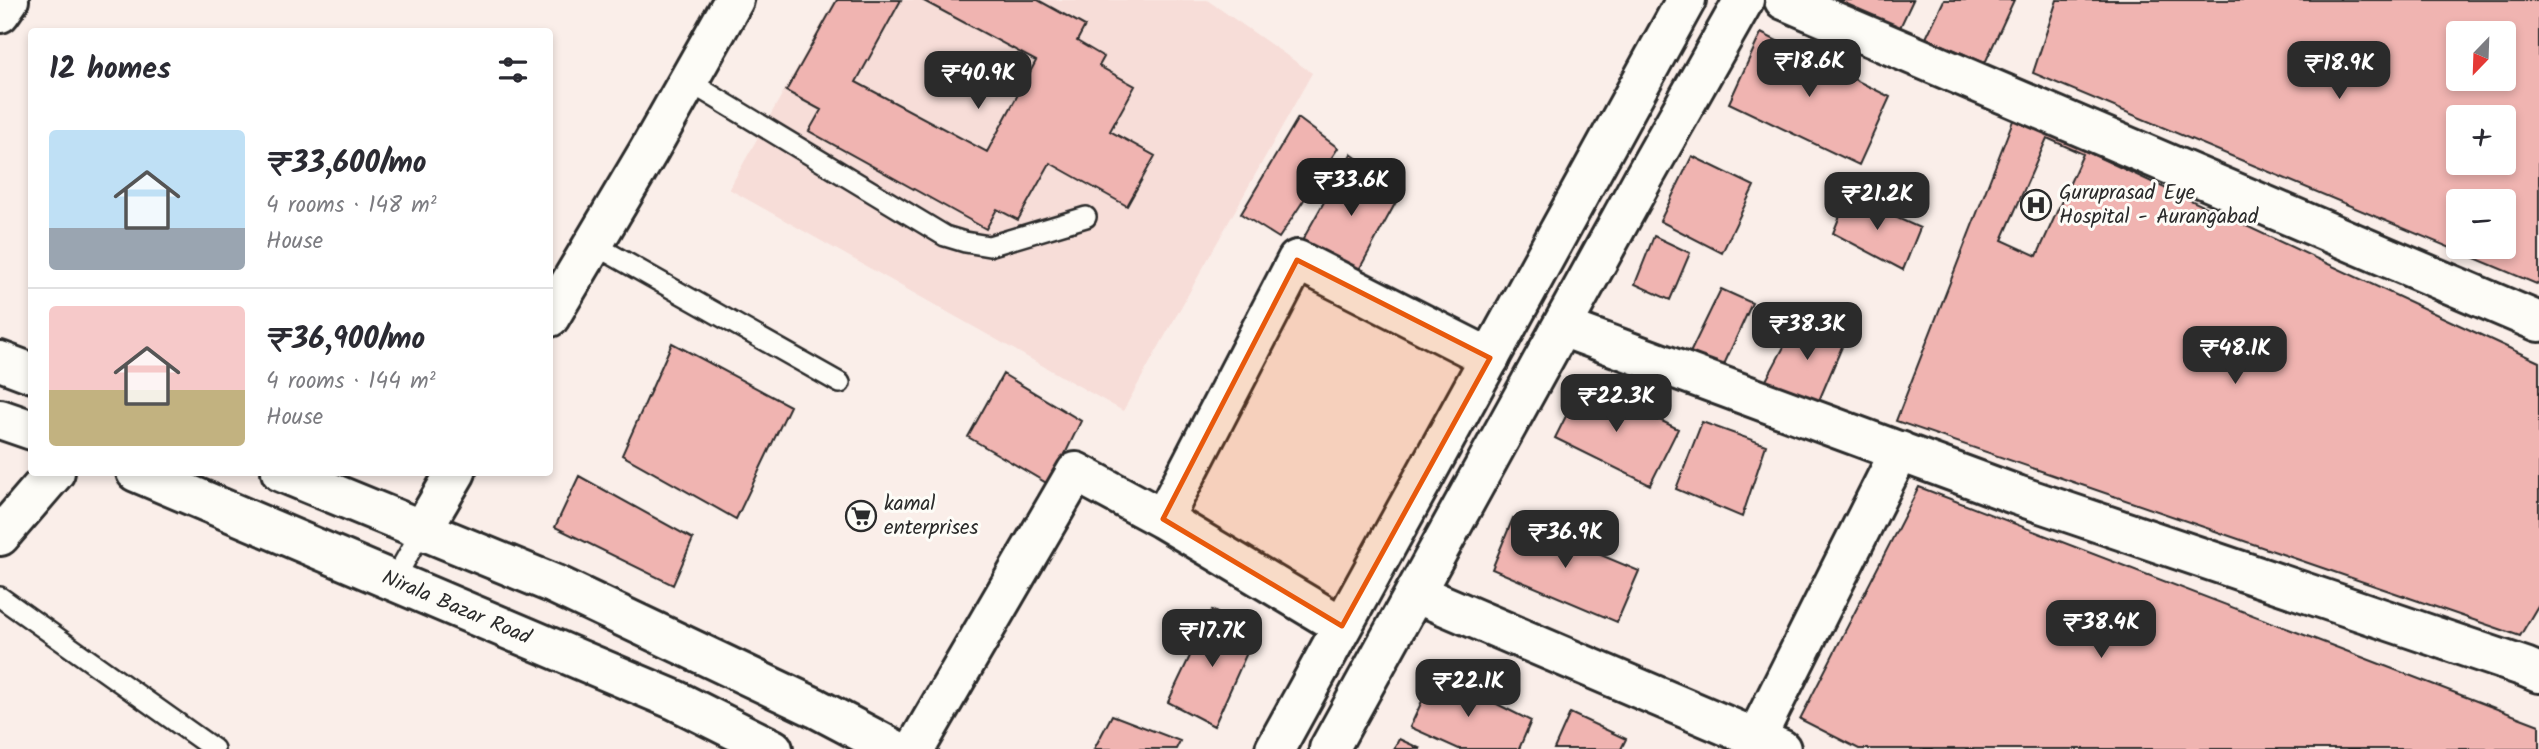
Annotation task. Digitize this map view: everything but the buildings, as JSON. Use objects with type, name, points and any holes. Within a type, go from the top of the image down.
[{"type":"street","points":[[0,13],[9,0]]},
{"type":"street","points":[[553,312],[734,0]]},
{"type":"street","points":[[1275,749],[1686,0]]},
{"type":"street","points":[[1329,749],[1744,0]]},
{"type":"street","points":[[1784,0],[2539,322]]},
{"type":"street","points":[[1163,519],[1297,260],[1490,358]]},
{"type":"street","points":[[1562,327],[2017,495],[2539,673]]},
{"type":"street","points":[[0,361],[28,372]]},
{"type":"street","points":[[0,419],[28,429]]},
{"type":"street","points":[[1415,593],[1769,744],[1900,451]]},
{"type":"street","points":[[915,749],[1076,472],[1163,519],[1342,626]]},
{"type":"street","points":[[0,536],[52,476]]},
{"type":"street","name":"Nirala Bazar Road","points":[[145,476],[675,700],[774,749]]},
{"type":"street","points":[[302,476],[338,483],[422,530],[554,584],[816,708],[894,749]]},
{"type":"street","points":[[422,530],[454,476]]},
{"type":"lane","points":[[688,80],[944,236],[965,243],[989,246],[1086,217]]},
{"type":"lane","points":[[593,244],[840,383]]},
{"type":"lane","points":[[393,582],[422,530]]},
{"type":"lane","points":[[0,597],[214,749]]},
{"type":"highlighted area","points":[[1297,260],[1490,358],[1342,626],[1163,519]]},
{"type":"shaded area","points":[[835,0],[1207,0],[1312,73],[1123,411],[729,189]]},
{"type":"place","name":"Guruprasad Eye Hospital - Aurangabad","points":[[2036,205]]},
{"type":"place","name":"kamal enterprises","points":[[861,516]]}]
